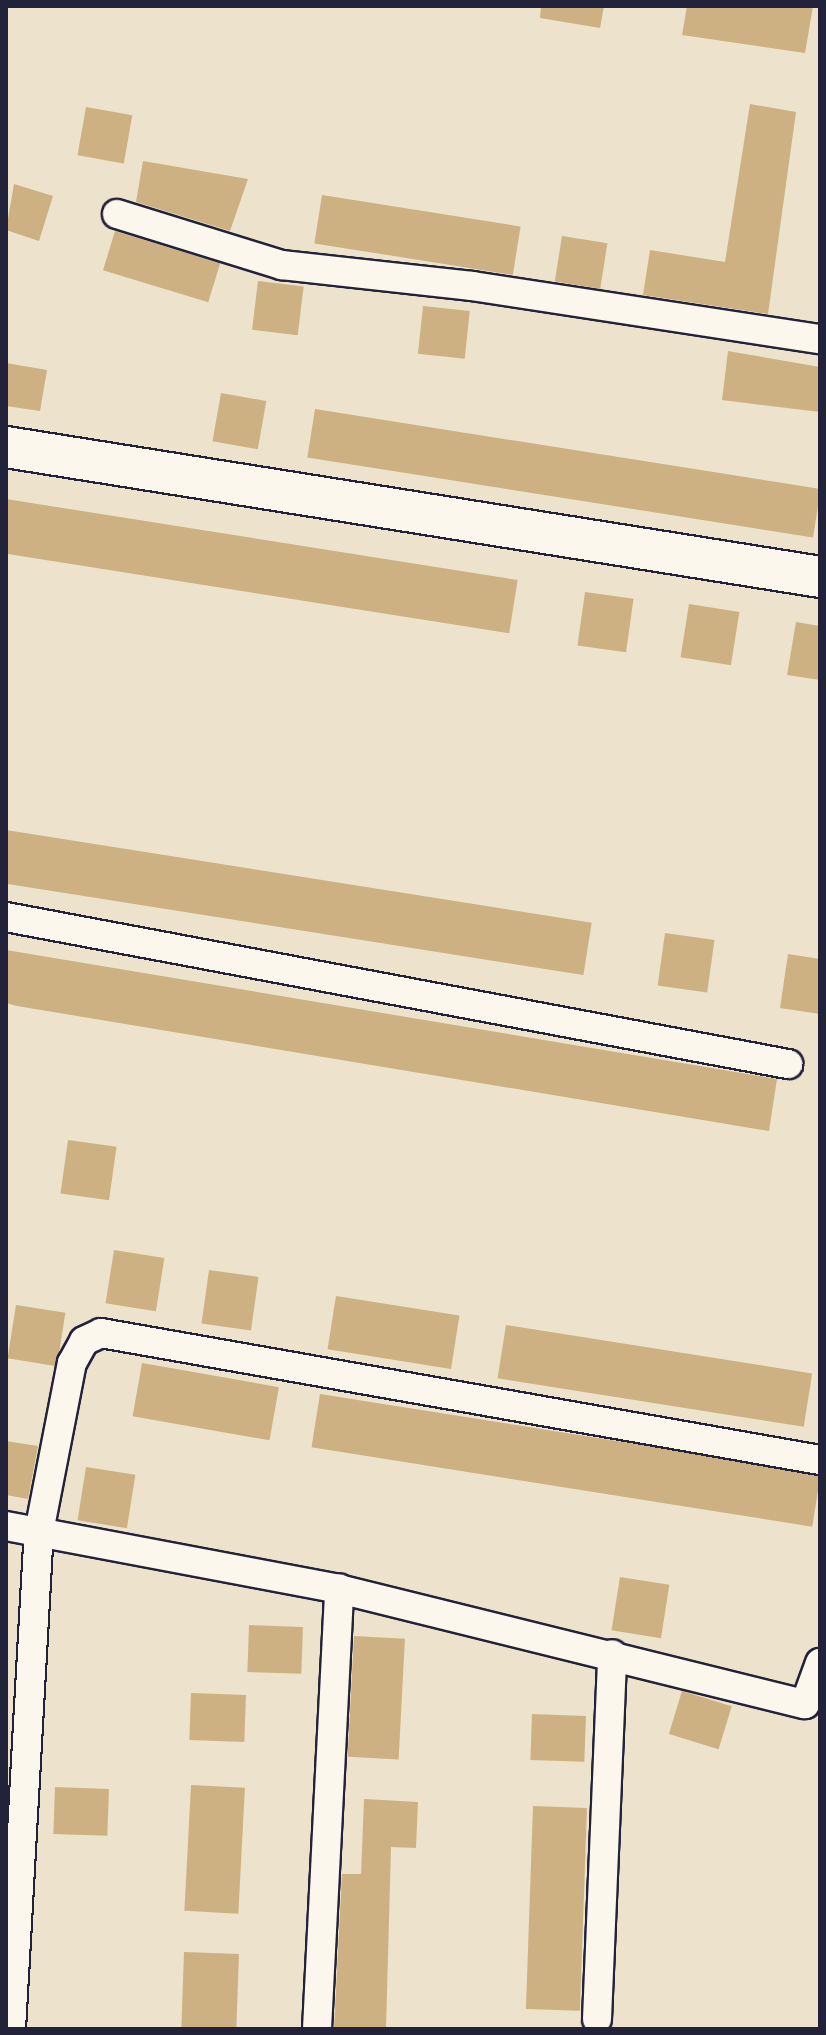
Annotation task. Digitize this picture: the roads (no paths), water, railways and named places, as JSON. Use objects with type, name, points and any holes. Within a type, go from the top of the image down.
[{"type":"street","points":[[117,214],[282,265],[472,286],[820,339]]},
{"type":"street","points":[[6,447],[820,577]]},
{"type":"street","points":[[6,917],[788,1064]]},
{"type":"street","points":[[11,2029],[39,1532],[72,1363],[84,1341],[101,1333],[820,1460]]},
{"type":"street","points":[[6,1526],[339,1589],[805,1704],[820,1663]]},
{"type":"street","points":[[317,2029],[339,1589]]},
{"type":"street","points":[[597,2019],[612,1654]]}]
